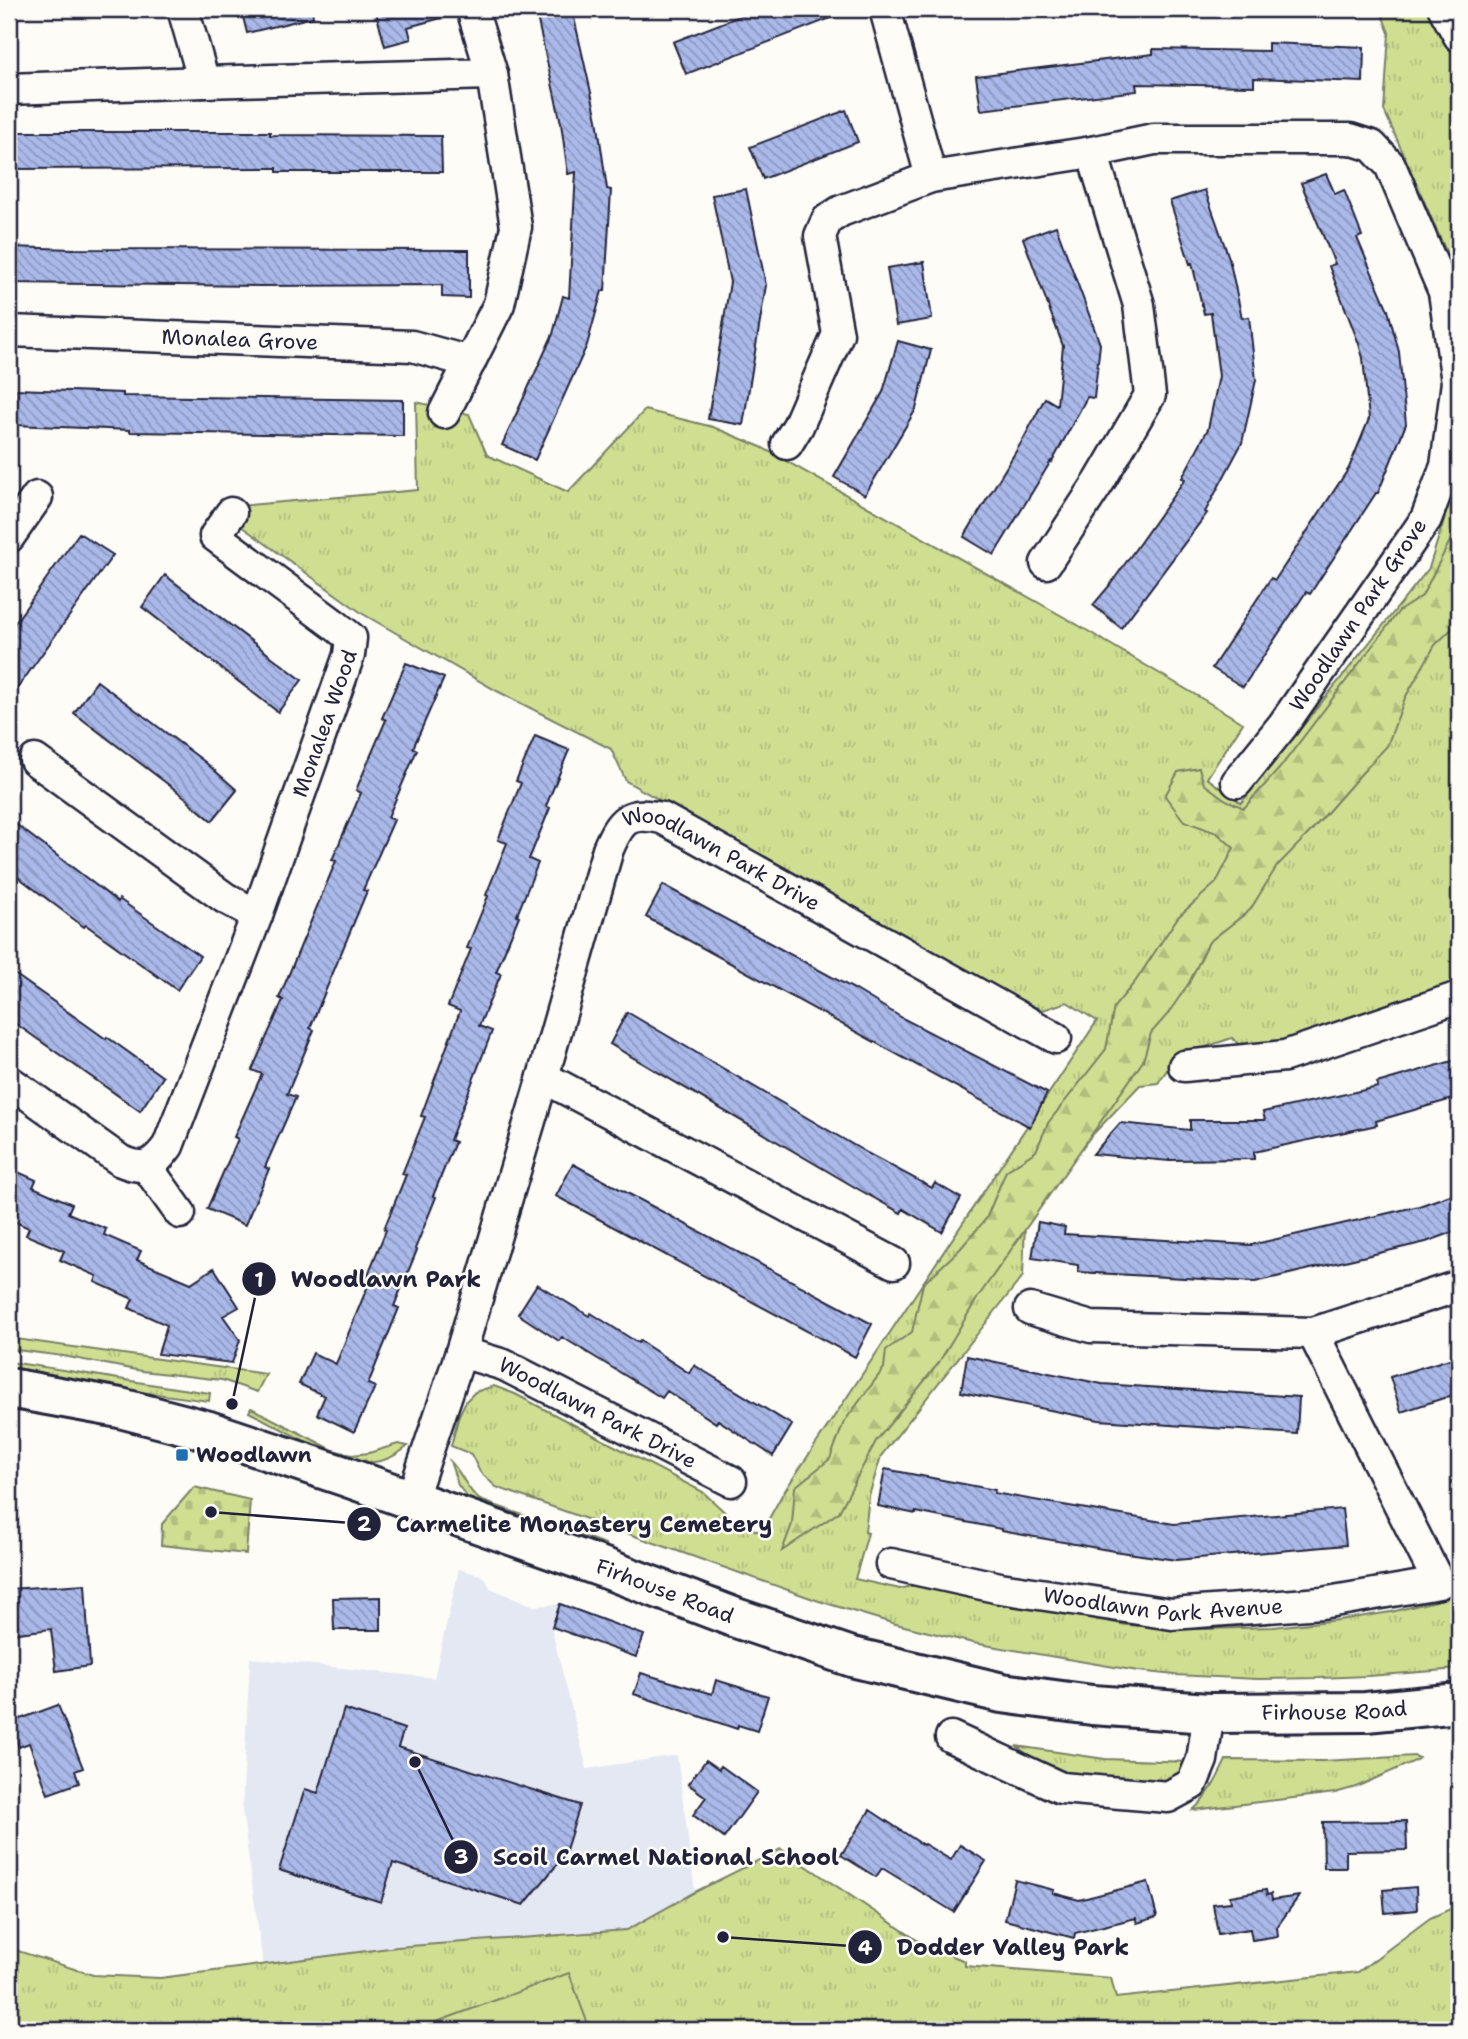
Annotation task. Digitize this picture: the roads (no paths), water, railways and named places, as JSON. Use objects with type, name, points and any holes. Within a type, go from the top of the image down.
[{"type":"main road","name":"Firhouse Road","points":[[9,1388],[120,1408],[209,1431],[344,1476],[607,1569],[736,1618],[852,1657],[1002,1693],[1092,1705],[1209,1713],[1366,1712],[1459,1703]]},
{"type":"street","points":[[183,9],[204,82]]},
{"type":"street","points":[[444,413],[499,304],[516,227],[492,74],[472,9]]},
{"type":"street","points":[[885,9],[931,177]]},
{"type":"street","points":[[1444,9],[1459,36]]},
{"type":"street","points":[[9,89],[492,74]]},
{"type":"street","name":"Woodlawn Park Grove","points":[[788,444],[838,334],[820,236],[827,220],[841,211],[931,177],[1093,152],[1154,139],[1350,139],[1371,146],[1390,165],[1444,292],[1457,382],[1446,466],[1426,519],[1297,704],[1237,782]]},
{"type":"street","points":[[1046,563],[1099,482],[1150,395],[1139,305],[1093,152]]},
{"type":"street","name":"Monalea Grove","points":[[9,331],[412,346],[470,362]]},
{"type":"street","points":[[9,537],[37,497]]},
{"type":"street","name":"Monalea Wood","points":[[147,1167],[159,1158],[168,1146],[257,915],[349,655],[351,638],[215,536],[231,513]]},
{"type":"street","points":[[35,760],[225,898],[257,915]]},
{"type":"street","name":"Woodlawn Park Drive","points":[[411,1501],[461,1352],[608,849],[620,824],[631,816],[662,818],[1056,1038]]},
{"type":"street","points":[[1184,1066],[1285,1056],[1459,997]]},
{"type":"street","points":[[543,1077],[894,1263]]},
{"type":"street","points":[[9,1081],[121,1161],[132,1166],[147,1167],[180,1213]]},
{"type":"street","points":[[1030,1309],[1091,1326],[1313,1333],[1459,1286]]},
{"type":"street","name":"Woodlawn Park Avenue","points":[[891,1564],[1000,1588],[1172,1614],[1322,1603],[1449,1580],[1313,1333]]},
{"type":"street","name":"Woodlawn Park Drive","points":[[461,1352],[504,1365],[731,1481]]},
{"type":"street","points":[[951,1737],[1061,1788],[1168,1797],[1192,1784],[1202,1760],[1209,1713]]},
{"type":"place","name":"Woodlawn Park","points":[[232,1404]]},
{"type":"place","name":"Woodlawn","points":[[182,1455]]},
{"type":"place","name":"Carmelite Monastery Cemetery","points":[[211,1512]]},
{"type":"place","name":"Scoil Carmel National School","points":[[415,1762]]},
{"type":"place","name":"Dodder Valley Park","points":[[723,1937]]}]
